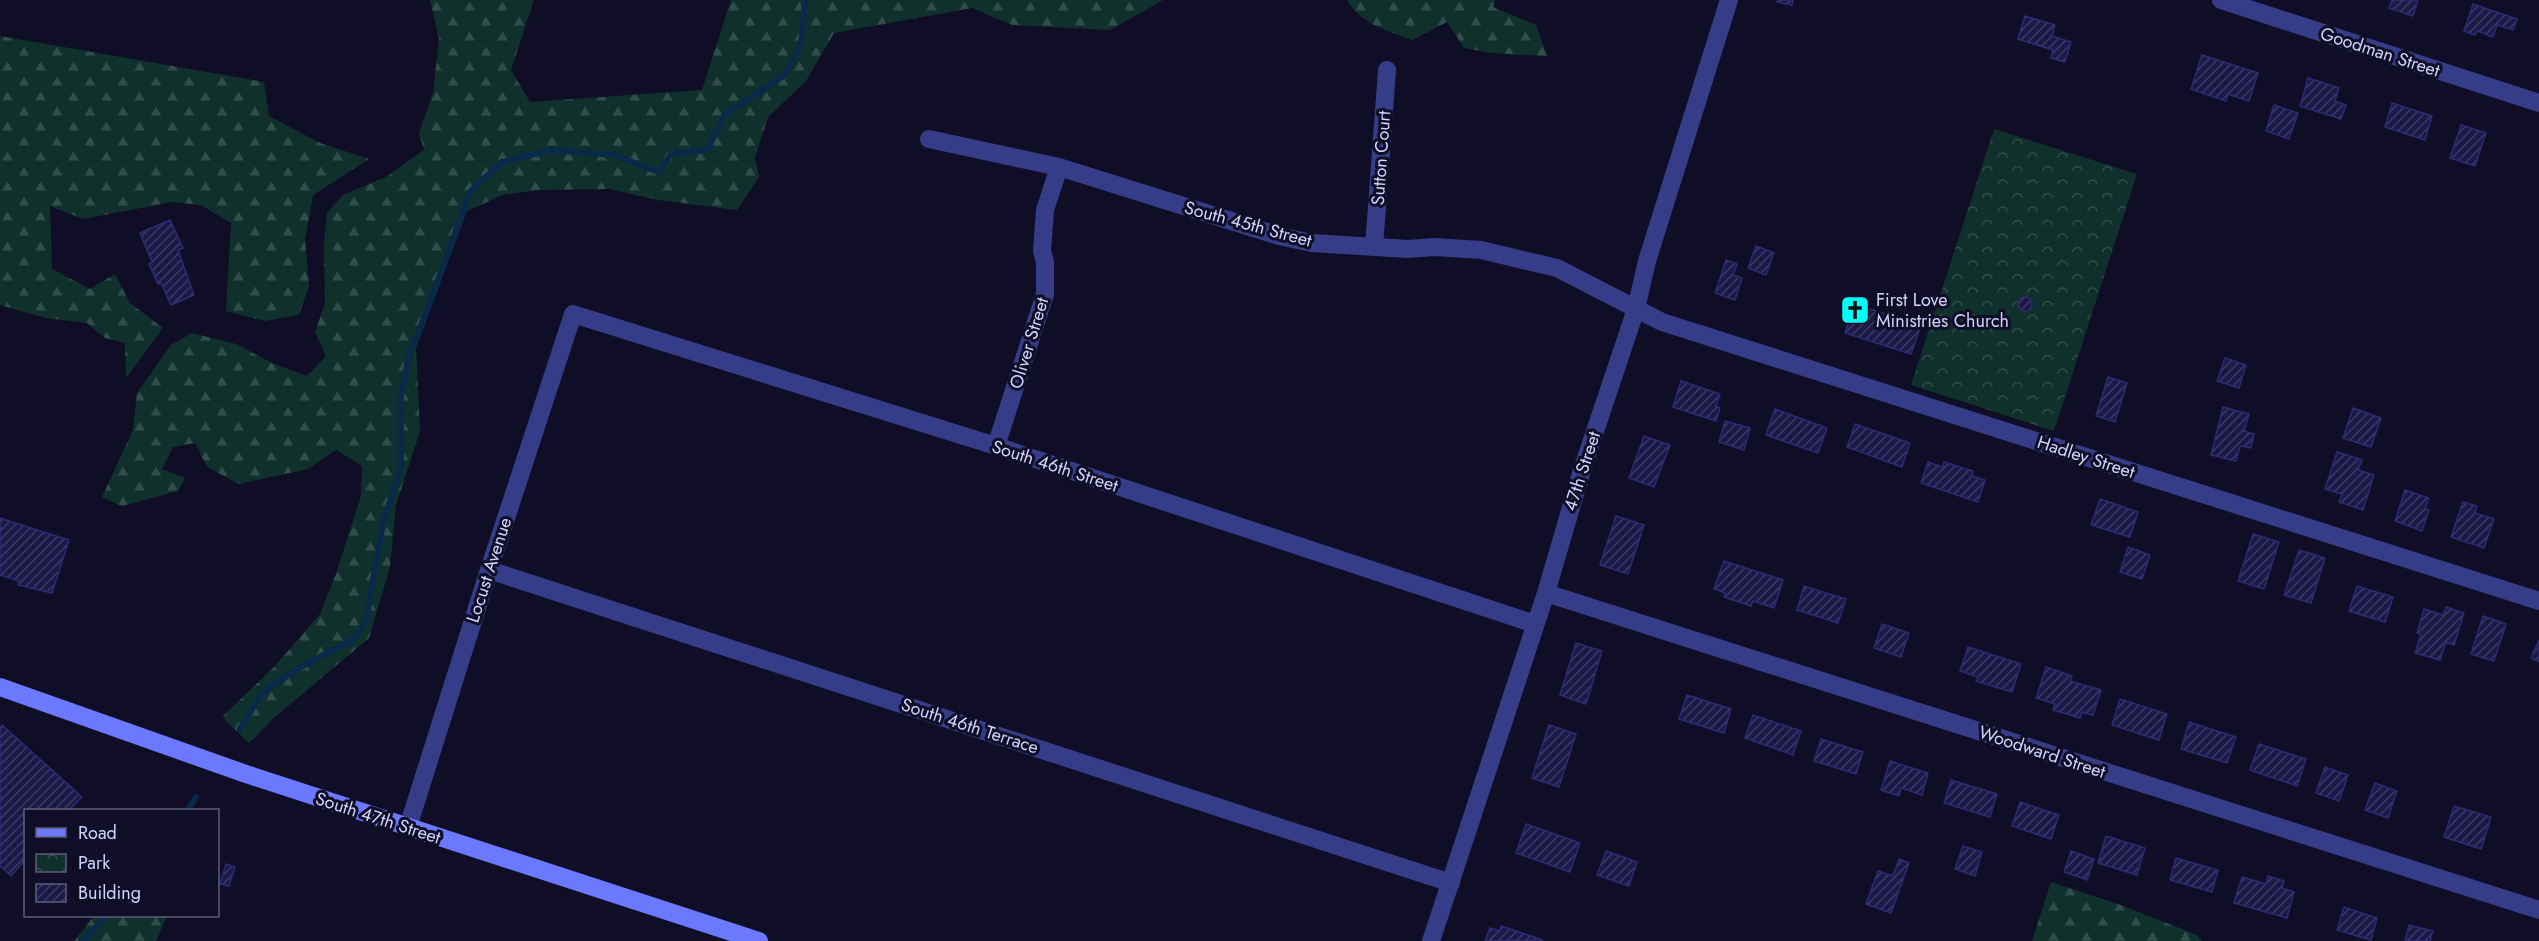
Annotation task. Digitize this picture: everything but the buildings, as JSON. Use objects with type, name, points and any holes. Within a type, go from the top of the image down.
[{"type":"main road","name":"South 47th Street","points":[[0,687],[246,774],[759,941]]},
{"type":"street","name":"47th Street","points":[[1431,941],[1546,592],[1585,459],[1636,309],[1647,261],[1729,0]]},
{"type":"street","name":"Goodman Street","points":[[2221,0],[2539,103]]},
{"type":"street","name":"Sutton Court","points":[[1374,247],[1387,70]]},
{"type":"street","name":"South 45th Street","points":[[929,139],[1059,167],[1279,236],[1312,243],[1481,250],[1557,268],[1636,309]]},
{"type":"street","name":"Oliver Street","points":[[996,446],[1045,294],[1045,262],[1042,251],[1045,210],[1059,167]]},
{"type":"street","name":"Hadley Street","points":[[1636,309],[1662,322],[2539,601]]},
{"type":"street","name":"South 46th Street","points":[[573,314],[996,446],[1535,624]]},
{"type":"street","name":"Locust Avenue","points":[[408,827],[573,314]]},
{"type":"street","name":"South 46th Terrace","points":[[489,570],[1451,883]]},
{"type":"street","name":"Woodward Street","points":[[1546,592],[2539,910]]},
{"type":"green space","points":[[430,0],[534,0],[511,70],[530,102],[702,90],[731,0],[1163,0],[1110,30],[1012,25],[972,8],[834,33],[806,81],[768,117],[755,157],[759,177],[737,210],[658,200],[609,189],[537,190],[503,195],[467,211],[416,348],[420,431],[396,505],[390,567],[369,638],[275,717],[249,743],[222,717],[274,667],[320,614],[336,574],[361,496],[362,466],[336,450],[308,469],[239,484],[207,467],[195,443],[173,447],[162,469],[185,478],[178,491],[122,506],[102,497],[133,430],[137,393],[171,345],[192,333],[236,344],[272,363],[307,376],[326,356],[315,332],[325,303],[324,243],[327,213],[343,195],[386,177],[424,150],[419,133],[433,93],[439,39]]},
{"type":"green space","points":[[1347,0],[1495,0],[1493,7],[1536,25],[1547,56],[1491,53],[1464,48],[1447,22],[1412,40],[1367,21]]},
{"type":"green space","points":[[0,36],[264,82],[269,116],[320,143],[369,159],[313,195],[305,240],[309,286],[299,315],[265,321],[226,311],[231,223],[201,205],[172,202],[83,219],[50,206],[52,269],[90,289],[115,274],[130,303],[163,328],[126,378],[125,343],[105,338],[87,323],[46,318],[0,305]]},
{"type":"green space","points":[[1994,129],[2137,174],[2054,431],[1911,385]]},
{"type":"green space","points":[[2051,882],[2121,905],[2197,935],[2202,941],[2032,941]]},
{"type":"green space","points":[[93,917],[167,917],[156,941],[74,941]]},
{"type":"waterway","points":[[240,729],[262,693],[297,669],[354,639],[366,620],[383,523],[401,467],[401,395],[410,351],[470,192],[502,162],[551,150],[615,155],[658,172],[671,154],[707,150],[725,114],[785,75],[801,44],[805,0]]},
{"type":"waterway","points":[[189,809],[196,797]]},
{"type":"waterway","points":[[82,941],[106,917]]},
{"type":"place","name":"First Love Ministries Church","points":[[1855,310]]}]
